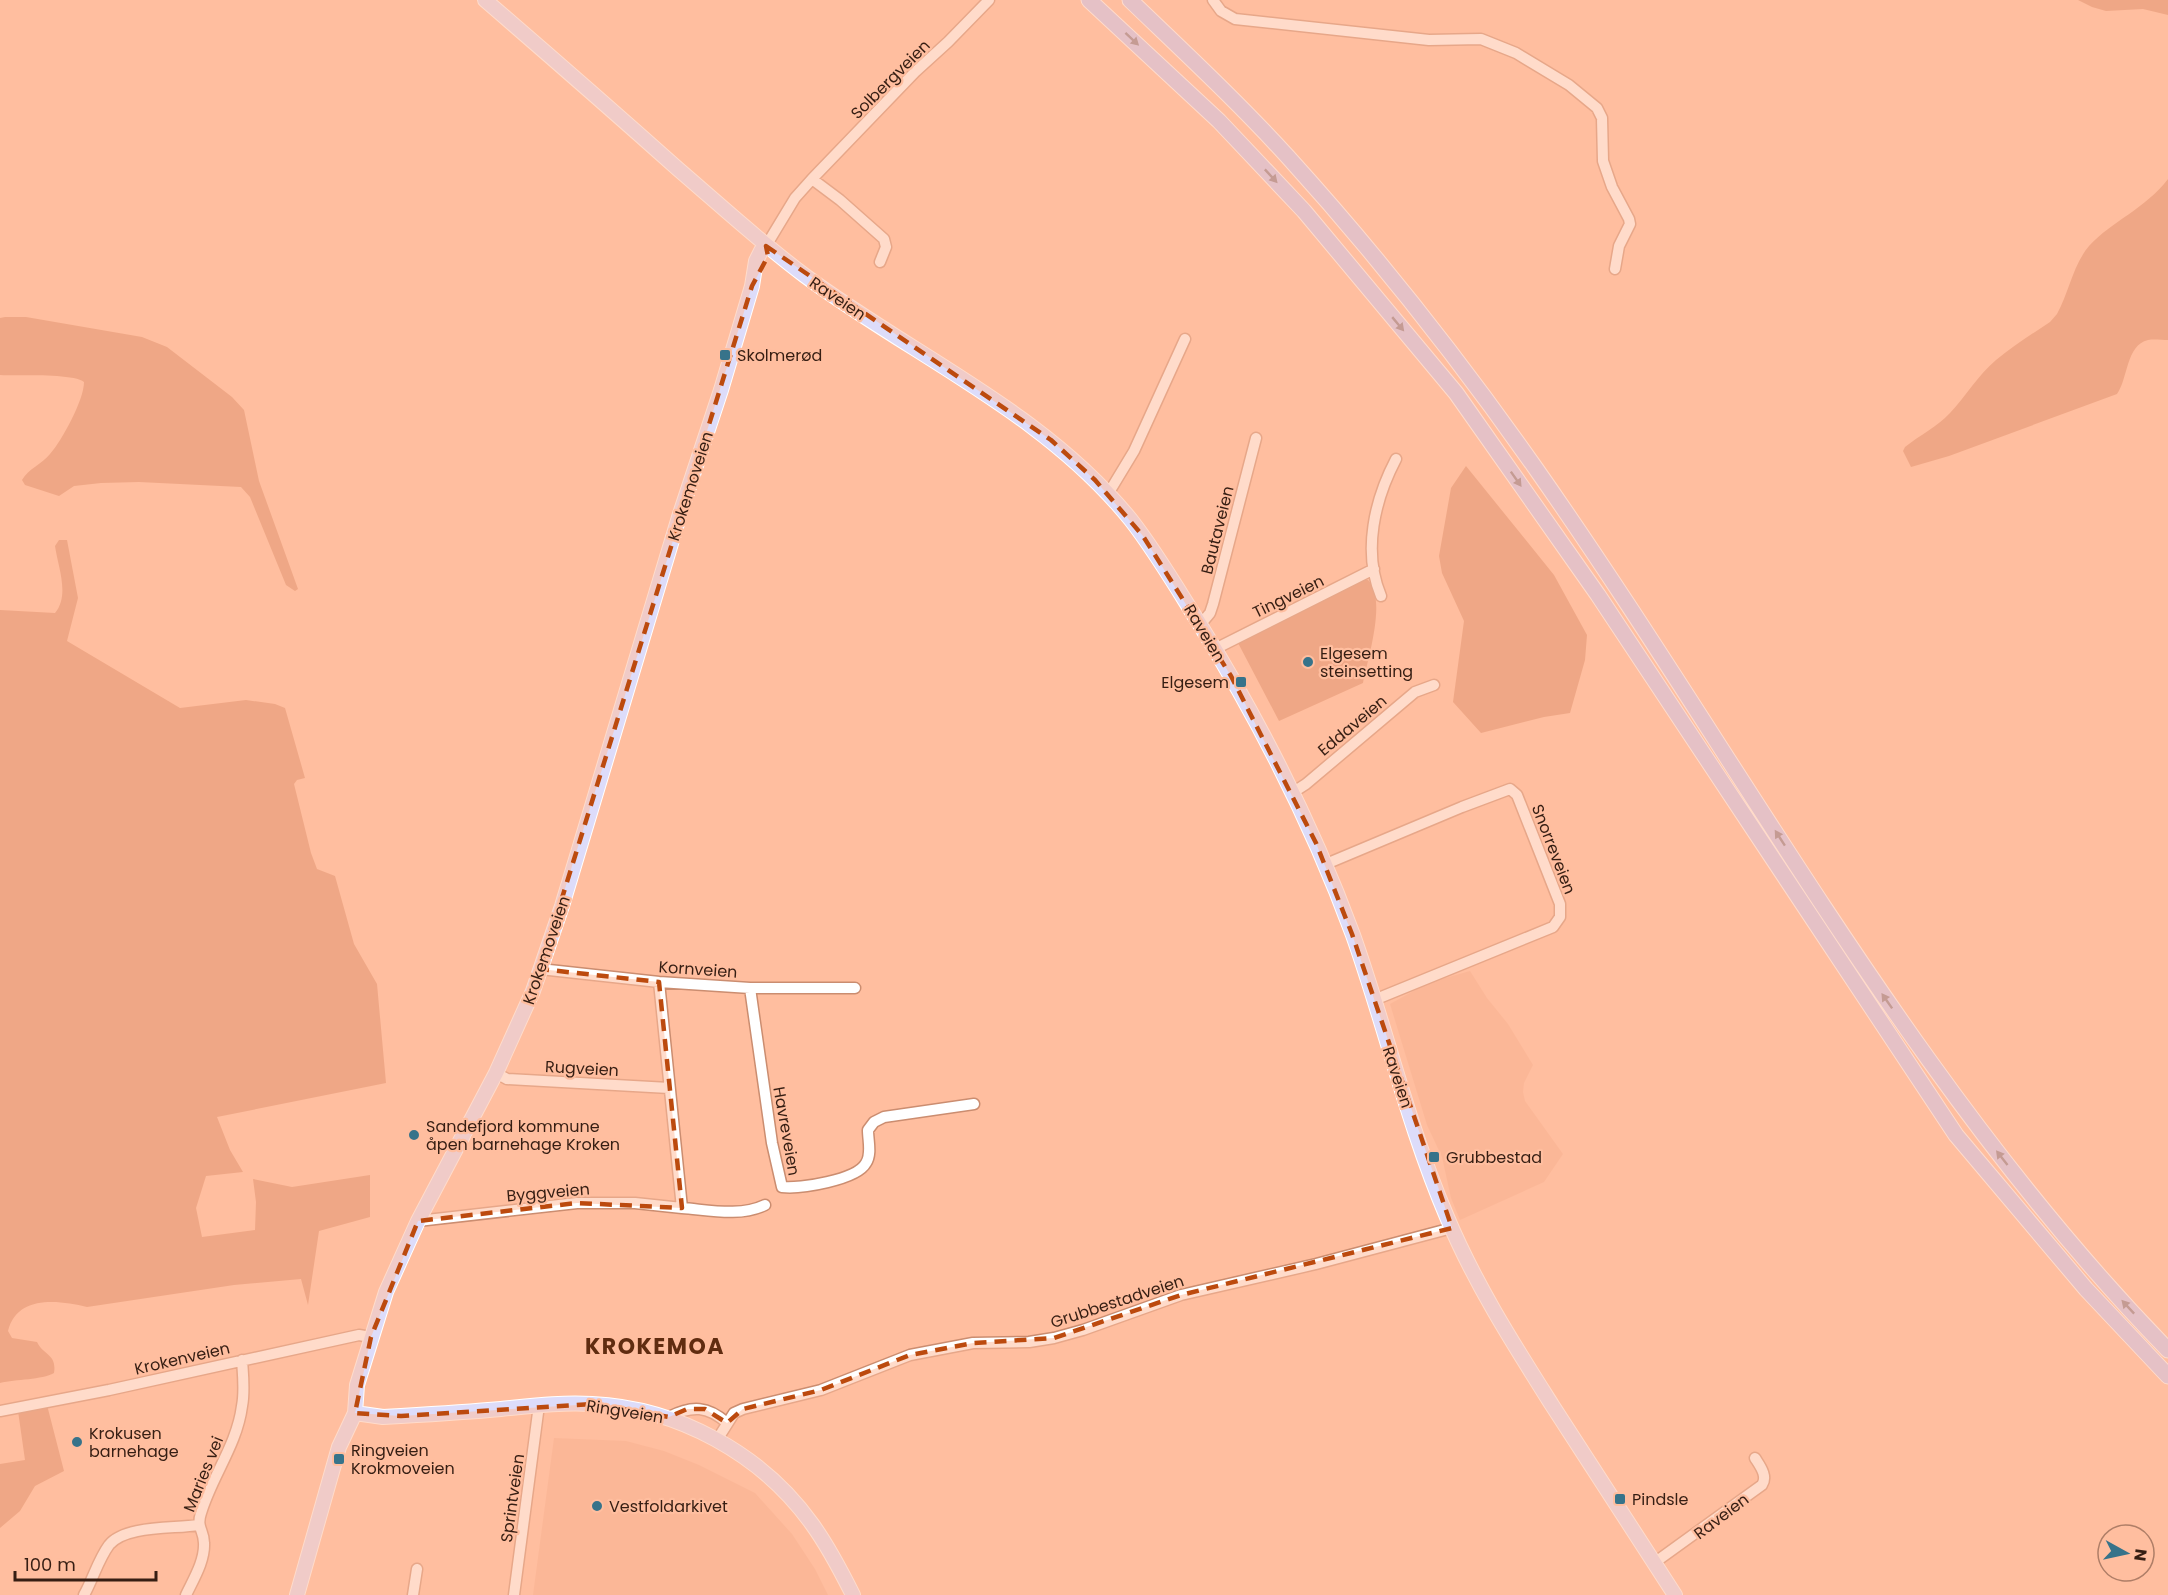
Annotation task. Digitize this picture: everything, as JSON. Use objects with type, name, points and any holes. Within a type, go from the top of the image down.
[{"type":"highway","points":[[1089,0],[1219,121],[1304,211],[1456,393],[1598,595],[1956,1135],[2086,1289],[2168,1376]]},
{"type":"highway","points":[[1130,0],[1287,156],[1368,249],[1444,342],[1610,577],[1872,980],[1972,1120],[2097,1274],[2168,1350]]},
{"type":"main road","name":"Raveien","points":[[485,0],[766,246],[828,292],[1031,425],[1068,454],[1131,520],[1215,649],[1261,730],[1326,864],[1352,934],[1430,1172],[1452,1228],[1479,1284],[1514,1345],[1675,1595]]},
{"type":"main road","name":"Krokemoveien","points":[[297,1595],[339,1447],[355,1413],[357,1385],[386,1292],[418,1221],[496,1073],[540,969],[752,286],[768,256],[766,246]]},
{"type":"main road","name":"Ringveien","points":[[355,1413],[365,1416],[401,1416],[594,1404],[642,1410],[669,1417],[717,1440],[759,1468],[790,1497],[825,1543],[853,1595]]},
{"type":"street","name":"Solbergveien","points":[[766,246],[795,198],[812,179],[915,72],[989,0]]},
{"type":"street","points":[[1213,0],[1226,15],[1235,19],[1429,40],[1481,39],[1516,53],[1569,85],[1599,111],[1602,118],[1603,161],[1612,187],[1629,219],[1630,224],[1619,246],[1615,269]]},
{"type":"street","points":[[812,179],[884,239],[886,247],[879,262]]},
{"type":"street","points":[[1108,494],[1134,451],[1185,339]]},
{"type":"street","name":"Bautaveien","points":[[1200,625],[1210,613],[1213,604],[1256,438]]},
{"type":"street","points":[[1380,596],[1372,550],[1374,519],[1381,493],[1396,459]]},
{"type":"street","name":"Tingveien","points":[[1215,649],[1374,569]]},
{"type":"street","name":"Eddaveien","points":[[1292,793],[1306,784],[1415,692],[1434,685]]},
{"type":"street","name":"Snorreveien","points":[[1326,864],[1510,789],[1517,795],[1560,904],[1560,917],[1553,927],[1374,1000]]},
{"type":"street","name":"Kornveien","points":[[540,969],[659,982],[750,988],[855,988]]},
{"type":"street","points":[[659,982],[682,1208]]},
{"type":"street","name":"Havreveien","points":[[750,988],[772,1143],[782,1187],[801,1188],[859,1171],[869,1157],[868,1130],[879,1119],[892,1115],[974,1104]]},
{"type":"street","name":"Rugveien","points":[[496,1073],[507,1079],[669,1088]]},
{"type":"street","name":"Byggveien","points":[[418,1221],[577,1203],[635,1203],[739,1212],[755,1209],[765,1204]]},
{"type":"street","name":"Grubbestadveien","points":[[717,1440],[734,1413],[743,1408],[821,1390],[910,1355],[981,1342],[1054,1338],[1083,1330],[1180,1294],[1316,1264],[1452,1228]]},
{"type":"street","name":"Krokenveien","points":[[0,1411],[109,1390],[359,1335],[371,1337]]},
{"type":"street","name":"Maries vei","points":[[186,1595],[204,1552],[205,1542],[198,1525],[201,1512],[233,1441],[240,1419],[243,1405],[242,1360]]},
{"type":"street","name":"Sprintveien","points":[[514,1595],[539,1406]]},
{"type":"street","points":[[669,1417],[687,1409],[705,1409],[712,1411],[727,1423]]},
{"type":"street","name":"Raveien","points":[[1654,1563],[1762,1485],[1764,1474],[1755,1458]]},
{"type":"street","points":[[84,1595],[105,1552],[117,1538],[133,1532],[198,1525]]},
{"type":"street","points":[[413,1595],[417,1569]]},
{"type":"highlighted area","points":[[766,246],[1051,440],[1095,480],[1143,536],[1231,676],[1316,843],[1352,934],[1452,1228],[1181,1295],[1054,1338],[973,1343],[910,1355],[821,1390],[743,1409],[727,1423],[705,1409],[687,1409],[669,1417],[594,1404],[401,1416],[355,1413],[371,1337],[418,1221],[577,1203],[682,1208],[659,982],[540,969],[752,286],[768,256]]},
{"type":"shaded area","points":[[2078,0],[2168,0],[2168,15],[2143,9],[2106,11]]},
{"type":"shaded area","points":[[2168,179],[2168,340],[2148,340],[2135,348],[2117,394],[1949,456],[1911,467],[1903,451],[1905,447],[1945,418],[1983,372],[1996,360],[2050,322],[2057,314],[2075,270],[2089,246],[2149,199]]},
{"type":"shaded area","points":[[26,317],[142,337],[167,347],[232,397],[244,410],[259,481],[298,589],[295,591],[286,585],[250,497],[241,487],[139,482],[101,483],[74,486],[59,496],[25,485],[22,480],[50,454],[66,430],[80,399],[84,382],[57,376],[0,375],[0,318]]},
{"type":"shaded area","points":[[1466,466],[1554,575],[1587,635],[1585,660],[1570,713],[1481,733],[1453,702],[1464,621],[1442,573],[1439,556],[1451,488]]},
{"type":"shaded area","points":[[59,540],[67,540],[78,598],[67,641],[180,708],[246,700],[275,704],[285,708],[305,778],[297,780],[294,784],[311,853],[317,869],[335,876],[354,944],[377,984],[386,1083],[217,1117],[230,1150],[243,1172],[206,1176],[196,1208],[202,1237],[255,1230],[256,1202],[253,1179],[292,1187],[370,1175],[370,1217],[319,1231],[308,1305],[301,1279],[234,1285],[87,1307],[64,1303],[40,1303],[20,1311],[13,1319],[8,1331],[12,1338],[37,1342],[54,1362],[54,1373],[43,1377],[0,1383],[0,610],[55,613],[62,598],[55,546]]},
{"type":"shaded area","name":"Elgesem steinsetting","points":[[1360,580],[1368,580],[1376,601],[1372,644],[1363,683],[1279,721],[1237,641]]},
{"type":"shaded area","points":[[1470,971],[1487,998],[1508,1024],[1533,1065],[1524,1083],[1525,1101],[1563,1154],[1544,1182],[1460,1220],[1451,1198],[1442,1157],[1427,1125],[1390,1004],[1428,983]]},
{"type":"shaded area","points":[[47,1405],[64,1471],[35,1486],[20,1511],[0,1528],[0,1464],[25,1460],[18,1411]]},
{"type":"shaded area","points":[[554,1438],[626,1441],[664,1451],[699,1465],[755,1493],[792,1534],[815,1569],[828,1595],[533,1595]]},
{"type":"place","name":"Skolmerød","points":[[725,355]]},
{"type":"place","name":"Elgesem steinsetting","points":[[1308,662]]},
{"type":"place","name":"Elgesem","points":[[1241,682]]},
{"type":"place","name":"Sandefjord kommune åpen barnehage Kroken","points":[[414,1135]]},
{"type":"place","name":"Grubbestad","points":[[1434,1157]]},
{"type":"place","name":"Krokusen barnehage","points":[[77,1442]]},
{"type":"place","name":"Ringveien Krokmoveien","points":[[339,1459]]},
{"type":"place","name":"Pindsle","points":[[1620,1499]]},
{"type":"place","name":"Vestfoldarkivet","points":[[597,1506]]},
{"type":"district","name":"KROKEMOA","points":[[655,1346]]}]
